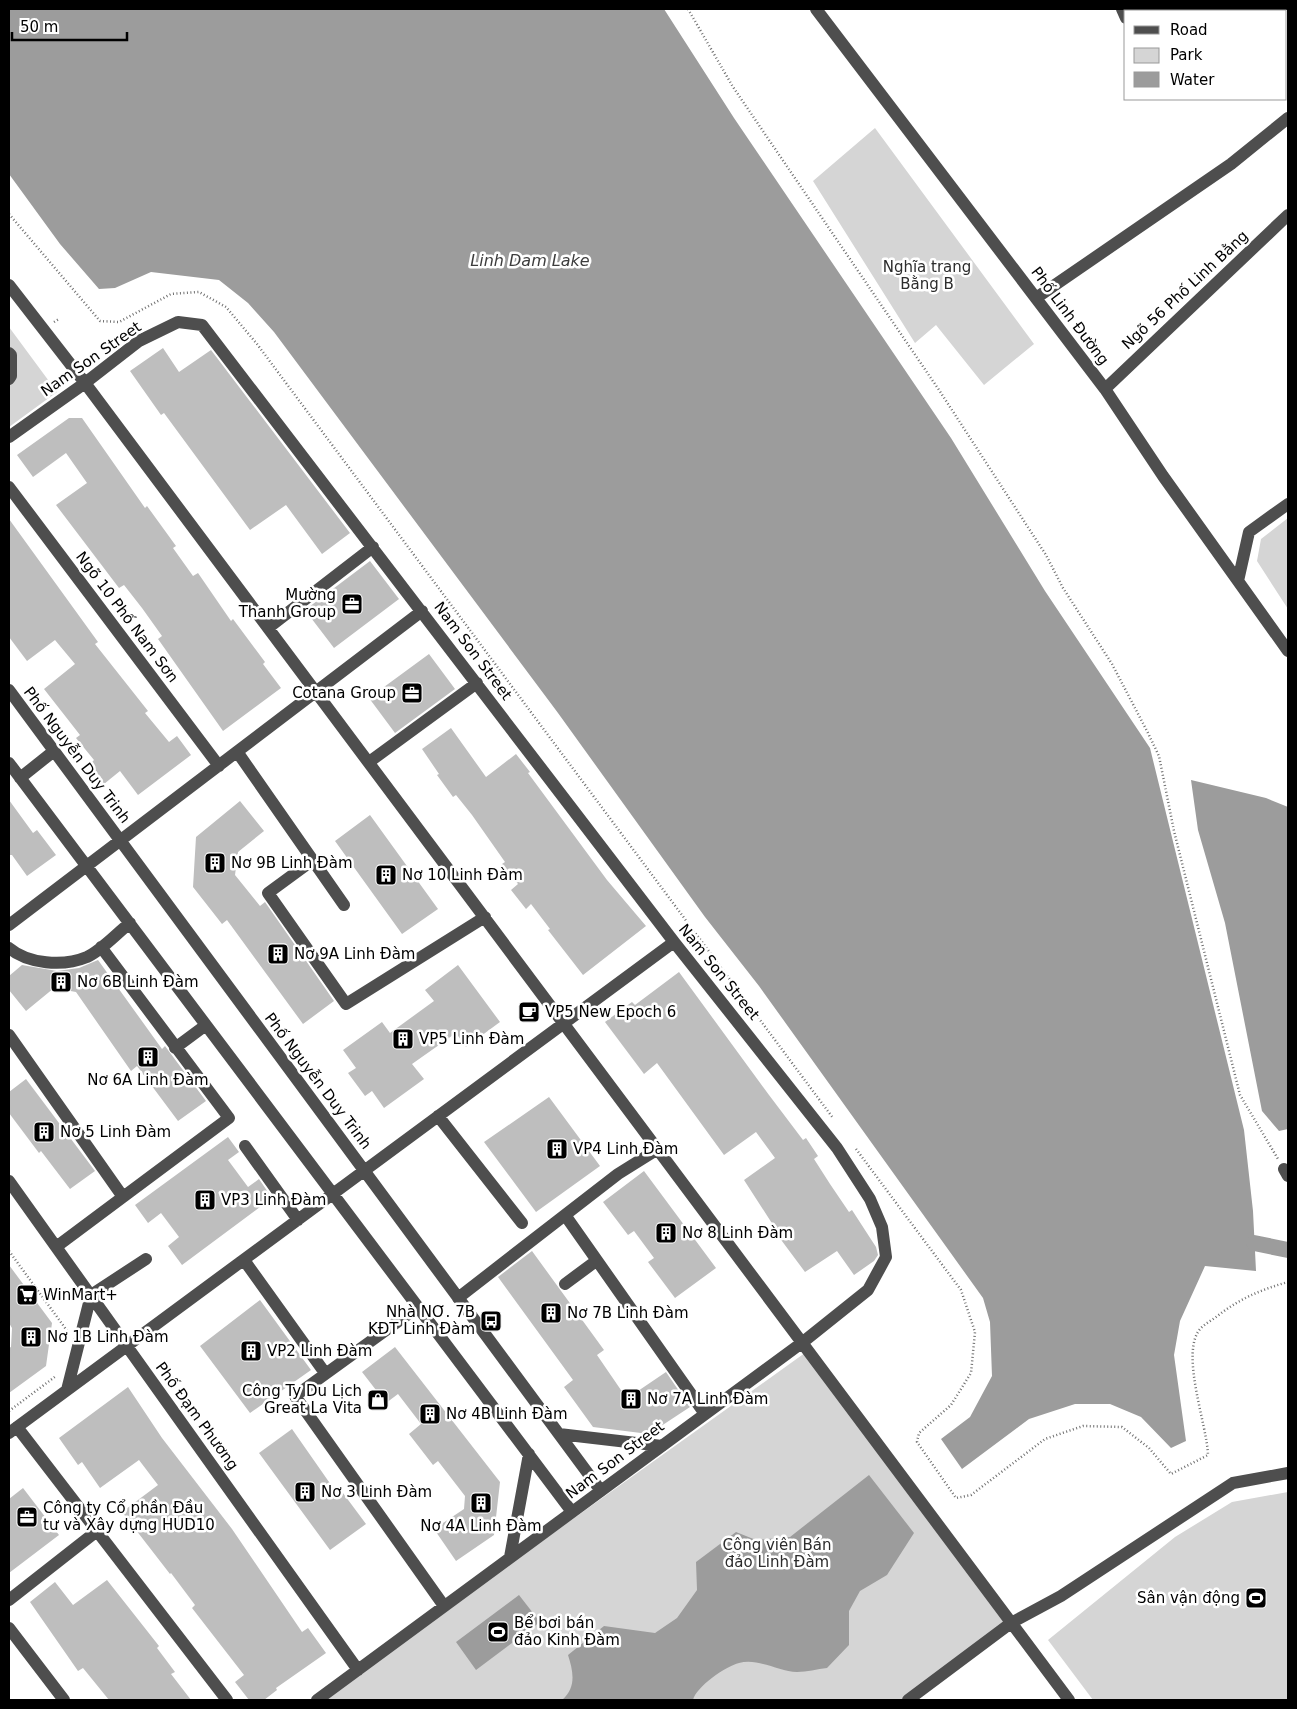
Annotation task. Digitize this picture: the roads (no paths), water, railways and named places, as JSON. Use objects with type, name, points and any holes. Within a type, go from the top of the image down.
[{"type":"street","name":"Phố Linh Đường","points":[[816,9],[1105,389],[1163,476],[1288,651]]},
{"type":"street","points":[[1036,298],[1231,164],[1288,118]]},
{"type":"street","name":"Ngõ 56 Phố Linh Bằng","points":[[1105,389],[1288,215]]},
{"type":"street","points":[[9,284],[316,691],[1069,1700]]},
{"type":"street","name":"Nam Son Street","points":[[9,437],[85,383],[139,341],[178,322],[202,326],[674,942],[837,1148],[870,1198],[882,1227],[886,1258],[868,1290],[803,1342],[317,1700]]},
{"type":"street","points":[[9,353],[11,354],[11,376],[9,379]]},
{"type":"street","name":"Ngõ 10 Phố Nam Sơn","points":[[9,487],[219,766]]},
{"type":"street","points":[[1238,581],[1249,532],[1288,504]]},
{"type":"street","points":[[268,628],[373,547]]},
{"type":"street","points":[[9,925],[121,842],[422,611]]},
{"type":"street","points":[[369,762],[477,683]]},
{"type":"street","name":"Phố Nguyễn Duy Trinh","points":[[9,690],[601,1490]]},
{"type":"street","points":[[20,778],[54,752]]},
{"type":"street","points":[[238,753],[344,905]]},
{"type":"street","points":[[9,762],[572,1512]]},
{"type":"street","points":[[313,860],[268,893],[346,1004],[485,917]]},
{"type":"street","points":[[9,948],[34,960],[50,963],[86,957],[130,924]]},
{"type":"street","points":[[227,1700],[97,1531],[13,1430],[674,942]]},
{"type":"street","points":[[56,1247],[229,1118],[101,947]]},
{"type":"street","points":[[175,1048],[206,1025]]},
{"type":"street","points":[[9,1035],[123,1197]]},
{"type":"street","points":[[438,1116],[522,1223]]},
{"type":"street","points":[[245,1146],[298,1220]]},
{"type":"street","points":[[458,1298],[618,1174],[658,1149]]},
{"type":"street","name":"Phố Đạm Phương","points":[[9,1181],[358,1670]]},
{"type":"street","points":[[565,1215],[705,1414]]},
{"type":"street","points":[[67,1390],[91,1296],[146,1259]]},
{"type":"street","points":[[244,1260],[325,1373]]},
{"type":"street","points":[[565,1284],[596,1261]]},
{"type":"street","points":[[418,1307],[295,1396],[444,1606]]},
{"type":"street","points":[[559,1434],[662,1446]]},
{"type":"street","points":[[510,1558],[529,1454]]},
{"type":"street","points":[[908,1700],[1011,1624],[1061,1596],[1233,1483],[1288,1473]]},
{"type":"street","points":[[9,1600],[97,1531]]},
{"type":"street","points":[[9,1628],[64,1700]]},
{"type":"water","name":"Linh Dam Lake","points":[[9,9],[664,9],[734,118],[951,438],[1045,591],[1150,748],[1244,1130],[1253,1211],[1256,1271],[1205,1266],[1180,1321],[1174,1355],[1186,1441],[1171,1448],[1141,1417],[1110,1404],[1075,1404],[1029,1419],[962,1469],[941,1439],[970,1417],[992,1376],[990,1322],[983,1298],[759,986],[705,917],[558,713],[274,332],[248,303],[219,280],[151,272],[115,288],[99,289],[60,244],[9,174]]},
{"type":"water","points":[[1191,780],[1266,798],[1288,807],[1288,1129],[1279,1131],[1262,1111],[1225,923],[1198,830]]},
{"type":"water","points":[[869,1475],[914,1533],[887,1575],[860,1591],[849,1611],[849,1645],[827,1668],[797,1672],[761,1663],[739,1663],[705,1683],[693,1700],[562,1700],[567,1695],[572,1684],[572,1673],[568,1655],[604,1626],[655,1633],[677,1618],[697,1590],[696,1562],[736,1532],[756,1540],[790,1537]]},
{"type":"water","name":"Bể bơi bán đảo Kinh Đàm","points":[[519,1595],[540,1622],[476,1670],[456,1642]]},
{"type":"waterway","points":[[1254,1243],[1288,1250]]},
{"type":"place","name":"Mường Thanh Group","points":[[352,604]]},
{"type":"place","name":"Cotana Group","points":[[412,693]]},
{"type":"place","name":"Nơ 9B Linh Đàm","points":[[215,863]]},
{"type":"place","name":"Nơ 10 Linh Đàm","points":[[386,875]]},
{"type":"place","name":"Nơ 9A Linh Đàm","points":[[278,954]]},
{"type":"place","name":"Nơ 6B Linh Đàm","points":[[61,982]]},
{"type":"place","name":"VP5 New Epoch 6","points":[[529,1012]]},
{"type":"place","name":"VP5 Linh Đàm","points":[[403,1039]]},
{"type":"place","name":"Nơ 6A Linh Đàm","points":[[148,1057]]},
{"type":"place","name":"Nơ 5 Linh Đàm","points":[[44,1132]]},
{"type":"place","name":"VP4 Linh Đàm","points":[[557,1149]]},
{"type":"place","name":"VP3 Linh Đàm","points":[[205,1200]]},
{"type":"place","name":"Nơ 8 Linh Đàm","points":[[666,1233]]},
{"type":"place","name":"WinMart+","points":[[27,1295]]},
{"type":"place","name":"Nơ 7B Linh Đàm","points":[[551,1313]]},
{"type":"place","name":"Nhà NƠ. 7B KĐT Linh Đàm","points":[[491,1321]]},
{"type":"place","name":"Nơ 1B Linh Đàm","points":[[31,1337]]},
{"type":"place","name":"VP2 Linh Đàm","points":[[251,1351]]},
{"type":"place","name":"Nơ 7A Linh Đàm","points":[[631,1399]]},
{"type":"place","name":"Công Ty Du Lịch Great La Vita","points":[[378,1400]]},
{"type":"place","name":"Nơ 4B Linh Đàm","points":[[430,1414]]},
{"type":"place","name":"Nơ 3 Linh Đàm","points":[[305,1492]]},
{"type":"place","name":"Nơ 4A Linh Đàm","points":[[481,1503]]},
{"type":"place","name":"Công ty Cổ phần Đầu tư và Xây dựng HUD10","points":[[27,1517]]},
{"type":"place","name":"Sân vận động","points":[[1256,1598]]},
{"type":"place","name":"Bể bơi bán đảo Kinh Đàm","points":[[498,1632]]},
{"type":"park label","name":"Nghĩa trang Bằng B","points":[[927,276]]},
{"type":"park label","name":"Công viên Bán đảo Linh Đàm","points":[[777,1554]]}]
